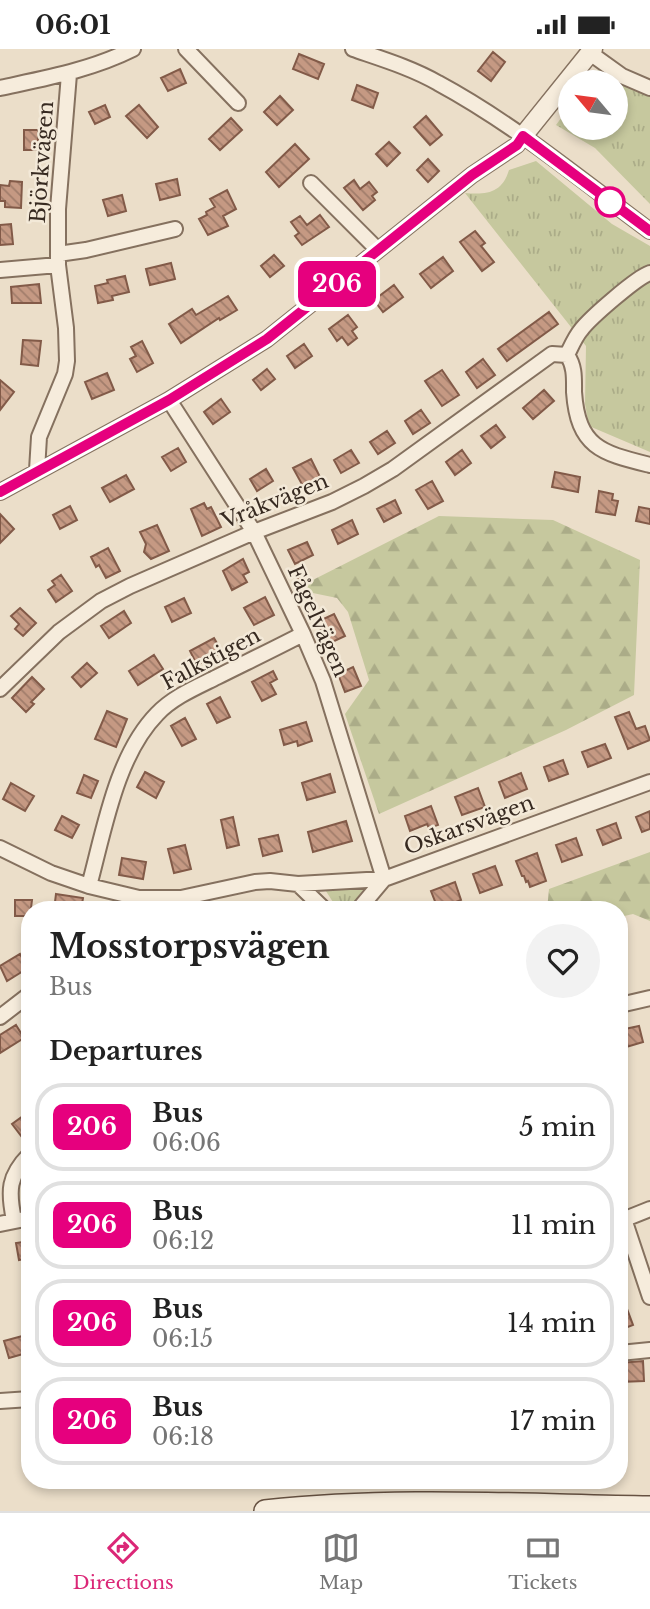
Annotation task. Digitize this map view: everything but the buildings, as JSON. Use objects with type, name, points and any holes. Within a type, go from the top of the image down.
[{"type":"main road","points":[[265,1511],[355,1504],[423,1503],[650,1507]]},
{"type":"street","points":[[0,88],[69,73],[111,60],[133,49]]},
{"type":"street","points":[[186,49],[238,103]]},
{"type":"street","points":[[353,49],[409,68],[438,82],[523,136],[650,232]]},
{"type":"street","points":[[0,492],[169,400],[267,339],[472,175],[517,145],[591,51],[622,76],[650,88]]},
{"type":"street","name":"Björkvägen","points":[[37,470],[39,437],[65,374],[67,361],[58,259],[58,209],[69,73]]},
{"type":"street","points":[[311,183],[378,250]]},
{"type":"street","name":"Björkvägen","points":[[58,259],[175,229]]},
{"type":"street","points":[[0,270],[58,259]]},
{"type":"street","points":[[650,273],[634,282],[587,323],[567,355],[572,363],[575,402],[586,435],[600,450],[612,456],[650,464]]},
{"type":"street","name":"Vråkvägen","points":[[0,689],[59,632],[101,601],[130,586],[254,532],[332,502],[364,486],[393,469],[552,354],[567,355]]},
{"type":"street","name":"Fågelvägen","points":[[169,400],[254,532],[303,634],[323,681],[384,880]]},
{"type":"street","name":"Falkstigen","points":[[89,886],[115,792],[127,761],[137,741],[158,712],[194,689],[303,634]]},
{"type":"street","name":"Oskarsvägen","points":[[158,901],[255,881],[298,884],[384,880],[650,782]]},
{"type":"street","name":"Oskarsvägen","points":[[0,848],[51,873],[127,901]]},
{"type":"street","points":[[366,901],[384,880]]},
{"type":"street","points":[[298,884],[316,901]]},
{"type":"street","points":[[628,1003],[650,997]]},
{"type":"street","points":[[0,1017],[21,1001]]},
{"type":"street","points":[[7,1222],[11,1205],[12,1176],[21,1165]]},
{"type":"street","points":[[628,1218],[650,1209]]},
{"type":"street","points":[[628,1236],[650,1297]]},
{"type":"street","points":[[628,1352],[650,1350]]},
{"type":"street","points":[[0,1401],[21,1400]]},
{"type":"green space","points":[[628,87],[650,95],[650,204],[595,148],[581,140],[628,140]]},
{"type":"green space","points":[[536,161],[612,224],[650,246],[650,452],[589,426],[585,404],[586,346],[465,193],[493,191],[502,184],[509,170]]},
{"type":"green space","points":[[439,516],[553,520],[640,560],[634,695],[566,730],[379,814],[345,714],[369,680],[348,612],[337,598],[308,592],[299,587]]},
{"type":"green space","points":[[650,852],[650,921],[633,914],[628,915],[628,901],[548,901],[549,889]]},
{"type":"green space","points":[[366,886],[355,901],[332,901],[324,888]]},
{"type":"bus line","name":"206","points":[[0,492],[229,365],[267,339],[483,166],[517,145],[523,136],[650,231]]}]
